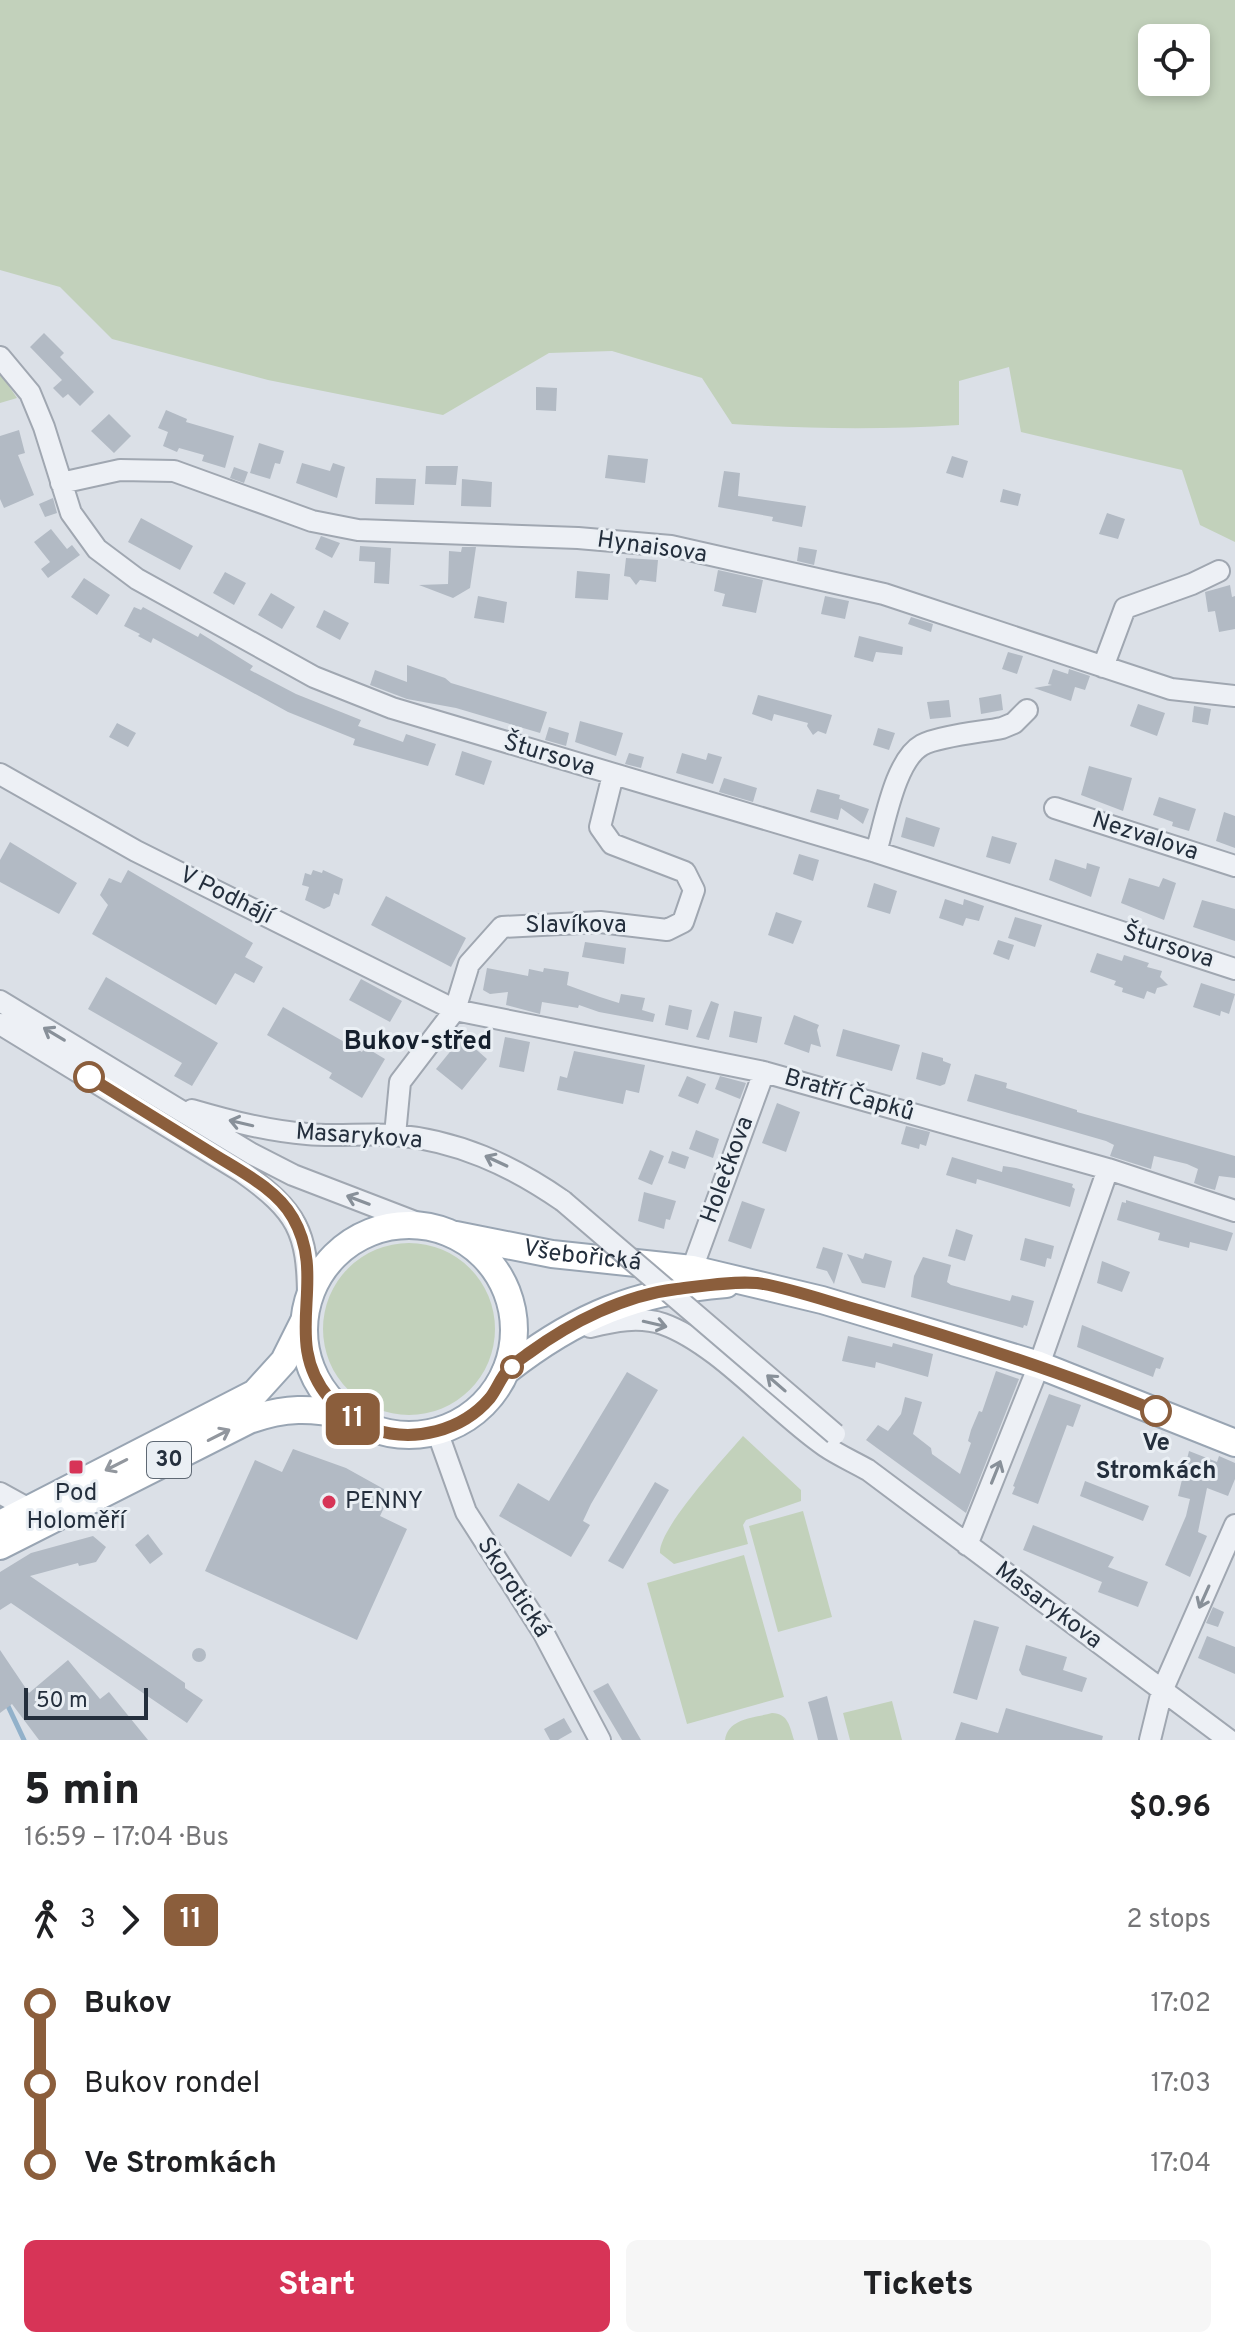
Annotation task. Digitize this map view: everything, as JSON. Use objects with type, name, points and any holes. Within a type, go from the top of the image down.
[{"type":"main road","name":"30","points":[[0,1524],[255,1393],[284,1361],[306,1309],[327,1264],[351,1242],[386,1227],[423,1225],[456,1235],[479,1251],[491,1264],[511,1301],[514,1336],[500,1384],[480,1408],[455,1425],[437,1431],[421,1435],[391,1434],[373,1429],[347,1415],[322,1390],[306,1349],[306,1309]]},
{"type":"main road","name":"Všebořická","points":[[456,1235],[552,1254],[692,1269],[758,1283],[1039,1365],[1235,1443]]},
{"type":"main road","name":"Všebořická","points":[[506,1371],[551,1337],[609,1308],[672,1289],[758,1283]]},
{"type":"main road","name":"30","points":[[0,1546],[249,1420],[281,1410],[296,1409],[347,1415]]},
{"type":"street","name":"Štursova","points":[[0,357],[30,393],[71,513],[97,549],[137,579],[314,677],[392,708],[876,852],[1235,969]]},
{"type":"street","name":"Hynaisova","points":[[61,483],[120,470],[174,471],[312,521],[358,530],[578,538],[671,546],[884,594],[1171,689],[1235,696]]},
{"type":"street","points":[[1103,667],[1125,608],[1219,571]]},
{"type":"street","points":[[876,852],[902,768],[910,754],[924,744],[1002,728],[1014,723],[1027,710]]},
{"type":"street","name":"V Podhájí","points":[[0,774],[136,851],[455,1010]]},
{"type":"street","name":"Slavíkova","points":[[395,1135],[400,1082],[455,1010],[469,964],[502,927],[600,922],[667,930],[683,922],[694,890],[685,872],[612,844],[600,827],[613,775]]},
{"type":"street","name":"Nezvalova","points":[[1055,808],[1235,866]]},
{"type":"street","name":"Masarykova","points":[[0,1001],[252,1154],[293,1175],[423,1225]]},
{"type":"street","name":"Bratří Čapků","points":[[455,1010],[764,1072],[1108,1169],[1235,1211]]},
{"type":"street","points":[[0,1024],[230,1165],[278,1200],[292,1215],[301,1233],[306,1253],[306,1309]]},
{"type":"street","name":"Holečkova","points":[[692,1269],[764,1072]]},
{"type":"street","name":"Masarykova","points":[[168,1104],[284,1132],[395,1135],[437,1142],[484,1155],[536,1182],[563,1201],[835,1434],[868,1470]]},
{"type":"street","points":[[967,1545],[1039,1365],[1108,1169]]},
{"type":"street","name":"Masarykova","points":[[551,1337],[614,1321],[635,1320],[660,1323],[680,1332],[710,1352],[825,1447],[868,1470],[1229,1740]]},
{"type":"street","name":"Skorotická","points":[[437,1431],[466,1512],[543,1632],[600,1740]]},
{"type":"street","points":[[0,1493],[29,1509]]},
{"type":"street","points":[[1150,1740],[1162,1691],[1235,1525]]},
{"type":"green space","points":[[0,0],[1235,0],[1235,542],[1200,525],[1182,470],[1021,432],[1009,367],[959,381],[959,425],[846,428],[732,424],[702,378],[612,351],[549,353],[443,415],[268,380],[112,339],[60,287],[0,270]]},
{"type":"green space","points":[[0,373],[17,398],[0,403]]},
{"type":"green space","points":[[409,1243],[442,1250],[470,1268],[488,1296],[495,1329],[488,1362],[470,1390],[442,1408],[409,1415],[376,1408],[348,1390],[330,1362],[323,1329],[330,1296],[348,1268],[376,1250]]},
{"type":"green space","points":[[743,1436],[801,1490],[801,1501],[746,1520],[743,1525],[748,1544],[674,1564],[660,1553],[662,1542],[694,1493]]},
{"type":"green space","points":[[803,1511],[832,1617],[778,1632],[749,1526]]},
{"type":"green space","points":[[744,1555],[784,1697],[687,1724],[647,1583]]},
{"type":"green space","points":[[892,1701],[902,1740],[850,1740],[843,1713]]},
{"type":"green space","points":[[772,1713],[785,1718],[794,1740],[725,1740],[736,1723]]},
{"type":"building","points":[[44,333],[64,353],[60,357],[94,392],[80,406],[68,394],[63,398],[53,388],[62,380],[30,347]]},
{"type":"building","points":[[536,387],[557,388],[556,411],[536,410]]},
{"type":"building","points":[[166,410],[187,419],[186,422],[234,436],[225,468],[202,461],[204,455],[179,448],[177,452],[163,446],[168,432],[158,428]]},
{"type":"building","points":[[109,414],[131,436],[114,453],[91,431]]},
{"type":"building","points":[[19,430],[25,453],[18,455],[34,495],[4,508],[0,499],[0,436]]},
{"type":"building","points":[[259,443],[284,451],[280,464],[275,463],[270,479],[250,473]]},
{"type":"building","points":[[608,455],[648,459],[645,483],[605,478]]},
{"type":"building","points":[[952,456],[968,461],[963,478],[946,473]]},
{"type":"building","points":[[302,463],[330,471],[333,463],[345,467],[337,498],[296,483]]},
{"type":"building","points":[[426,466],[458,466],[456,485],[425,484]]},
{"type":"building","points":[[234,467],[248,472],[244,483],[230,478]]},
{"type":"building","points":[[724,471],[740,473],[738,496],[806,506],[802,527],[772,521],[773,517],[718,507]]},
{"type":"building","points":[[376,478],[416,479],[414,505],[375,504]]},
{"type":"building","points":[[462,479],[492,482],[491,507],[461,506]]},
{"type":"building","points":[[1003,489],[1021,494],[1018,506],[1000,502]]},
{"type":"building","points":[[53,498],[57,513],[45,517],[39,504]]},
{"type":"building","points":[[1107,513],[1125,519],[1118,539],[1099,534]]},
{"type":"building","points":[[141,518],[193,546],[180,570],[128,542]]},
{"type":"building","points":[[51,529],[67,549],[72,545],[80,555],[48,578],[41,569],[50,562],[34,542]]},
{"type":"building","points":[[321,536],[340,543],[332,558],[315,549]]},
{"type":"building","points":[[360,546],[391,548],[389,584],[374,583],[375,562],[359,561]]},
{"type":"building","points":[[462,547],[476,547],[470,588],[453,598],[419,585],[448,584],[449,551],[461,552]]},
{"type":"building","points":[[799,547],[817,550],[814,565],[797,561]]},
{"type":"building","points":[[626,558],[658,560],[656,582],[640,580],[636,585],[630,577],[624,576]]},
{"type":"building","points":[[718,570],[763,580],[756,613],[722,606],[725,594],[714,591]]},
{"type":"building","points":[[577,571],[610,574],[608,600],[575,598]]},
{"type":"building","points":[[225,572],[246,583],[234,605],[213,593]]},
{"type":"building","points":[[84,578],[110,595],[97,615],[71,597]]},
{"type":"building","points":[[1230,585],[1232,597],[1235,596],[1235,629],[1219,632],[1215,611],[1208,612],[1205,592]]},
{"type":"building","points":[[271,593],[295,607],[282,629],[258,615]]},
{"type":"building","points":[[478,596],[507,602],[504,623],[474,618]]},
{"type":"building","points":[[825,596],[849,601],[845,619],[821,614]]},
{"type":"building","points":[[134,607],[141,610],[143,607],[198,637],[200,633],[253,666],[250,670],[296,694],[361,720],[358,726],[403,742],[406,734],[436,744],[428,766],[353,745],[355,739],[288,712],[153,638],[151,643],[138,636],[140,634],[124,626]]},
{"type":"building","points":[[324,610],[349,623],[340,640],[316,627]]},
{"type":"building","points":[[911,617],[933,624],[931,632],[908,624]]},
{"type":"building","points":[[859,636],[903,647],[902,655],[876,652],[873,662],[854,657]]},
{"type":"building","points":[[1008,652],[1023,656],[1017,674],[1002,669]]},
{"type":"building","points":[[407,665],[451,683],[547,712],[540,733],[456,708],[407,699],[370,685],[375,670],[407,682]]},
{"type":"building","points":[[1053,669],[1068,674],[1069,669],[1090,676],[1085,690],[1075,687],[1071,701],[1034,688],[1052,685],[1048,684]]},
{"type":"building","points":[[1001,694],[1003,710],[981,714],[979,698]]},
{"type":"building","points":[[758,695],[832,715],[826,734],[818,731],[813,735],[808,723],[774,714],[772,721],[752,714]]},
{"type":"building","points":[[949,700],[951,717],[930,719],[927,702]]},
{"type":"building","points":[[1138,704],[1165,713],[1157,736],[1130,726]]},
{"type":"building","points":[[1194,706],[1211,709],[1208,725],[1192,722]]},
{"type":"building","points":[[580,721],[623,733],[616,756],[575,742]]},
{"type":"building","points":[[117,723],[136,733],[128,747],[109,737]]},
{"type":"building","points":[[549,727],[569,733],[566,746],[545,740]]},
{"type":"building","points":[[878,728],[895,733],[889,750],[873,745]]},
{"type":"building","points":[[462,751],[492,761],[484,785],[455,775]]},
{"type":"building","points":[[629,753],[644,757],[641,768],[625,764]]},
{"type":"building","points":[[682,753],[706,760],[708,753],[722,757],[713,784],[676,773]]},
{"type":"building","points":[[1089,766],[1132,778],[1123,811],[1081,795]]},
{"type":"building","points":[[724,778],[757,788],[753,802],[719,792]]},
{"type":"building","points":[[817,789],[840,795],[839,799],[869,809],[863,824],[841,808],[838,820],[810,812]]},
{"type":"building","points":[[1159,797],[1196,809],[1189,831],[1153,815]]},
{"type":"building","points":[[1224,812],[1235,816],[1235,848],[1216,841]]},
{"type":"building","points":[[906,817],[940,828],[934,847],[901,837]]},
{"type":"building","points":[[992,836],[1017,843],[1010,864],[986,857]]},
{"type":"building","points":[[10,842],[77,883],[59,914],[0,882],[0,860]]},
{"type":"building","points":[[799,854],[819,860],[813,881],[793,874]]},
{"type":"building","points":[[1055,859],[1086,869],[1087,863],[1100,867],[1091,897],[1049,880]]},
{"type":"building","points":[[128,870],[253,943],[245,957],[263,967],[254,983],[235,973],[216,1005],[92,934],[108,905],[100,895],[109,878],[121,883]]},
{"type":"building","points":[[313,870],[322,873],[323,870],[343,879],[339,895],[334,893],[330,906],[324,909],[305,900],[309,887],[302,885],[305,873],[311,875]]},
{"type":"building","points":[[1129,878],[1159,887],[1163,878],[1176,883],[1164,920],[1121,903]]},
{"type":"building","points":[[874,883],[897,891],[890,914],[867,907]]},
{"type":"building","points":[[386,896],[466,938],[451,967],[371,925]]},
{"type":"building","points":[[945,899],[963,905],[964,899],[984,906],[979,921],[966,918],[963,926],[939,918]]},
{"type":"building","points":[[1202,900],[1235,909],[1235,941],[1193,927]]},
{"type":"building","points":[[776,912],[802,921],[793,944],[768,935]]},
{"type":"building","points":[[1015,917],[1042,925],[1035,947],[1008,938]]},
{"type":"building","points":[[998,940],[1014,945],[1009,960],[993,954]]},
{"type":"building","points":[[585,942],[626,948],[624,964],[582,957]]},
{"type":"building","points":[[1097,953],[1122,961],[1124,955],[1149,963],[1147,967],[1162,971],[1160,977],[1168,985],[1157,988],[1155,994],[1147,991],[1144,999],[1122,992],[1123,988],[1114,985],[1116,981],[1090,972]]},
{"type":"building","points":[[487,968],[528,976],[529,969],[569,972],[567,985],[600,997],[619,1003],[621,994],[645,998],[642,1010],[655,1014],[653,1022],[579,1005],[578,1008],[542,1002],[540,1014],[506,1005],[508,992],[490,994],[483,990]]},
{"type":"building","points":[[106,977],[218,1043],[192,1086],[174,1076],[182,1063],[88,1009]]},
{"type":"building","points":[[361,979],[402,1001],[390,1022],[349,1000]]},
{"type":"building","points":[[1201,983],[1235,994],[1229,1014],[1221,1011],[1220,1016],[1193,1007]]},
{"type":"building","points":[[711,1001],[719,1004],[709,1040],[696,1037]]},
{"type":"building","points":[[669,1005],[692,1010],[688,1030],[665,1025]]},
{"type":"building","points":[[283,1007],[362,1052],[365,1047],[385,1059],[362,1098],[329,1078],[332,1073],[267,1035]]},
{"type":"building","points":[[734,1011],[762,1017],[757,1043],[729,1037]]},
{"type":"building","points":[[794,1015],[819,1025],[817,1030],[821,1047],[811,1044],[809,1053],[784,1044]]},
{"type":"building","points":[[843,1029],[900,1045],[892,1071],[836,1056]]},
{"type":"building","points":[[462,1037],[487,1059],[462,1090],[436,1069]]},
{"type":"building","points":[[505,1037],[530,1042],[524,1072],[499,1067]]},
{"type":"building","points":[[574,1051],[645,1065],[639,1093],[626,1090],[623,1104],[557,1090],[560,1076],[567,1078]]},
{"type":"building","points":[[922,1052],[943,1058],[951,1064],[945,1084],[940,1086],[916,1079]]},
{"type":"building","points":[[975,1074],[1007,1083],[1006,1088],[1077,1112],[1235,1156],[1235,1178],[1219,1176],[1215,1190],[1204,1187],[1194,1183],[1198,1169],[1187,1164],[1154,1156],[1151,1169],[1110,1156],[1114,1145],[1106,1141],[967,1101]]},
{"type":"building","points":[[687,1076],[706,1084],[698,1104],[678,1096]]},
{"type":"building","points":[[720,1076],[746,1083],[740,1099],[715,1089]]},
{"type":"building","points":[[777,1103],[800,1112],[786,1152],[762,1143]]},
{"type":"building","points":[[906,1126],[930,1132],[926,1146],[920,1144],[919,1149],[901,1144]]},
{"type":"building","points":[[696,1130],[719,1139],[713,1158],[689,1149]]},
{"type":"building","points":[[650,1150],[664,1156],[652,1185],[638,1179]]},
{"type":"building","points":[[672,1151],[689,1157],[685,1169],[668,1163]]},
{"type":"building","points":[[952,1157],[1002,1172],[1003,1166],[1016,1168],[1073,1184],[1075,1189],[1070,1207],[977,1179],[976,1184],[946,1175]]},
{"type":"building","points":[[644,1192],[676,1201],[664,1229],[638,1221]]},
{"type":"building","points":[[1126,1200],[1233,1233],[1227,1251],[1190,1242],[1189,1248],[1158,1240],[1160,1233],[1117,1220],[1122,1202],[1126,1203]]},
{"type":"building","points":[[742,1201],[765,1209],[751,1249],[728,1241]]},
{"type":"building","points":[[956,1229],[973,1235],[965,1261],[948,1256]]},
{"type":"building","points":[[1025,1238],[1054,1246],[1045,1267],[1020,1260]]},
{"type":"building","points":[[823,1247],[843,1253],[834,1284],[827,1271],[816,1268]]},
{"type":"building","points":[[865,1253],[892,1261],[885,1288],[862,1283],[847,1254],[863,1259]]},
{"type":"building","points":[[923,1257],[951,1265],[947,1282],[951,1285],[1010,1301],[1012,1295],[1034,1301],[1027,1326],[1023,1328],[911,1297],[914,1276]]},
{"type":"building","points":[[1102,1261],[1130,1272],[1122,1292],[1097,1283]]},
{"type":"building","points":[[1082,1325],[1164,1358],[1160,1369],[1156,1368],[1153,1377],[1077,1347]]},
{"type":"building","points":[[848,1336],[892,1347],[893,1343],[933,1354],[928,1377],[876,1362],[875,1368],[842,1361]]},
{"type":"building","points":[[996,1371],[1019,1379],[966,1513],[866,1440],[878,1425],[888,1431],[901,1414],[905,1397],[922,1402],[913,1434],[931,1448],[932,1454],[960,1474],[971,1443],[968,1441],[971,1430],[979,1411],[982,1412]]},
{"type":"building","points":[[627,1372],[658,1390],[591,1504],[583,1521],[590,1525],[571,1557],[499,1516],[518,1483],[549,1501]]},
{"type":"building","points":[[1049,1394],[1081,1405],[1073,1427],[1067,1425],[1038,1504],[1012,1494]]},
{"type":"building","points":[[293,1449],[346,1468],[391,1493],[380,1516],[407,1529],[357,1640],[205,1571],[255,1460],[282,1472]]},
{"type":"building","points":[[1189,1451],[1217,1462],[1219,1456],[1235,1463],[1235,1479],[1228,1496],[1207,1488],[1198,1532],[1207,1536],[1190,1577],[1165,1565],[1190,1499],[1178,1496]]},
{"type":"building","points":[[1085,1481],[1149,1506],[1143,1521],[1080,1496]]},
{"type":"building","points":[[655,1482],[669,1490],[623,1569],[608,1561]]},
{"type":"building","points":[[1033,1525],[1114,1557],[1108,1567],[1148,1582],[1138,1607],[1098,1592],[1102,1582],[1023,1550]]},
{"type":"building","points":[[148,1534],[163,1554],[150,1564],[135,1545]]},
{"type":"building","points":[[93,1536],[106,1547],[96,1562],[79,1566],[78,1563],[30,1576],[185,1683],[185,1688],[203,1700],[187,1723],[11,1603],[0,1610],[0,1572],[31,1553]]},
{"type":"building","points":[[1213,1607],[1224,1612],[1218,1627],[1206,1623]]},
{"type":"building","points":[[974,1620],[999,1627],[977,1700],[953,1693]]},
{"type":"building","points":[[1207,1636],[1235,1647],[1235,1674],[1198,1658]]},
{"type":"building","points":[[1026,1645],[1067,1657],[1063,1670],[1087,1678],[1082,1692],[1022,1675],[1019,1670]]},
{"type":"building","points":[[199,1648],[206,1655],[199,1662],[192,1655]]},
{"type":"building","points":[[0,1650],[29,1693],[68,1660],[100,1699],[109,1692],[148,1740],[39,1740],[12,1704],[0,1713]]},
{"type":"building","points":[[608,1683],[641,1740],[622,1740],[593,1691]]},
{"type":"building","points":[[827,1696],[838,1740],[818,1740],[808,1702]]},
{"type":"building","points":[[1006,1708],[1103,1736],[1102,1740],[955,1740],[961,1722],[998,1733]]},
{"type":"building","points":[[564,1718],[572,1732],[558,1740],[550,1740],[544,1729]]},
{"type":"waterway","points":[[0,1689],[24,1740]]},
{"type":"bus line","name":"11","points":[[89,1077],[242,1172],[292,1215],[306,1253],[308,1299],[304,1341],[314,1376],[333,1403],[347,1415],[373,1429],[391,1434],[421,1435],[455,1425],[480,1408],[500,1384],[506,1371],[529,1353],[551,1337],[609,1308],[672,1289],[758,1283],[1039,1365],[1156,1411]]},
{"type":"place","name":"Ve Stromkách","points":[[1156,1411]]},
{"type":"place","name":"Pod Holoměří","points":[[76,1467]]},
{"type":"place","name":"PENNY","points":[[329,1502]]},
{"type":"district","name":"Bukov-střed","points":[[418,1042]]}]
